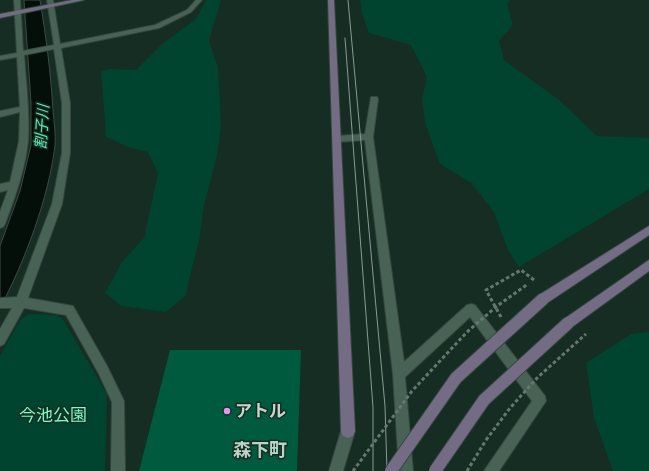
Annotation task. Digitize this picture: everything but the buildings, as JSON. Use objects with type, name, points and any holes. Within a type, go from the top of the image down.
[{"type":"street","points":[[0,224],[13,185],[21,154],[24,130],[22,53],[17,0]]},
{"type":"street","points":[[0,16],[19,13],[49,5],[81,0]]},
{"type":"street","points":[[0,58],[114,34],[141,31],[157,27],[189,11],[199,0]]},
{"type":"street","points":[[330,0],[348,431],[341,471]]},
{"type":"street","points":[[0,340],[18,302],[57,204],[66,153],[66,103],[54,46],[49,5]]},
{"type":"street","points":[[374,99],[369,137],[399,374],[406,471]]},
{"type":"street","points":[[0,114],[23,109]]},
{"type":"street","points":[[337,140],[369,137]]},
{"type":"street","points":[[0,188],[13,185]]},
{"type":"street","points":[[391,471],[456,378],[543,299],[649,230]]},
{"type":"street","points":[[435,471],[484,400],[568,323],[649,265]]},
{"type":"street","points":[[0,303],[18,302],[69,310],[103,370],[118,401],[118,471]]},
{"type":"street","points":[[399,374],[471,309],[540,401],[491,471]]},
{"type":"street","points":[[336,471],[348,431]]},
{"type":"path","points":[[486,290],[521,270],[534,280]]},
{"type":"path","points":[[352,471],[412,391],[467,332],[497,306],[528,284]]},
{"type":"path","points":[[467,471],[486,440],[510,408],[538,377],[586,334]]},
{"type":"green space","points":[[206,0],[221,0],[209,41],[218,67],[221,125],[217,156],[204,205],[199,241],[186,295],[166,312],[122,306],[105,293],[122,262],[144,238],[158,173],[148,152],[128,147],[106,137],[101,71],[110,69],[136,70],[162,44],[196,19]]},
{"type":"green space","points":[[360,0],[511,0],[507,3],[513,25],[499,41],[504,60],[558,99],[597,136],[649,138],[649,189],[519,267],[508,250],[494,212],[471,183],[440,164],[425,123],[422,99],[427,77],[411,45],[369,33],[363,17]]},
{"type":"green space","name":"今池公園","points":[[29,314],[58,315],[64,321],[107,394],[105,471],[0,471],[0,356],[21,319]]},
{"type":"green space","points":[[649,332],[649,471],[613,471],[594,418],[586,363],[631,334]]},
{"type":"water","name":"割子川","points":[[24,0],[40,0],[50,69],[55,145],[42,207],[35,228],[18,270],[0,308],[0,246],[20,191],[31,145],[31,103]]},
{"type":"tram line","points":[[348,0],[385,406],[387,471]]},
{"type":"tram line","points":[[345,38],[373,407],[373,471]]},
{"type":"place","name":"アトル","points":[[227,411]]},
{"type":"district","name":"森下町","points":[[260,450]]}]
